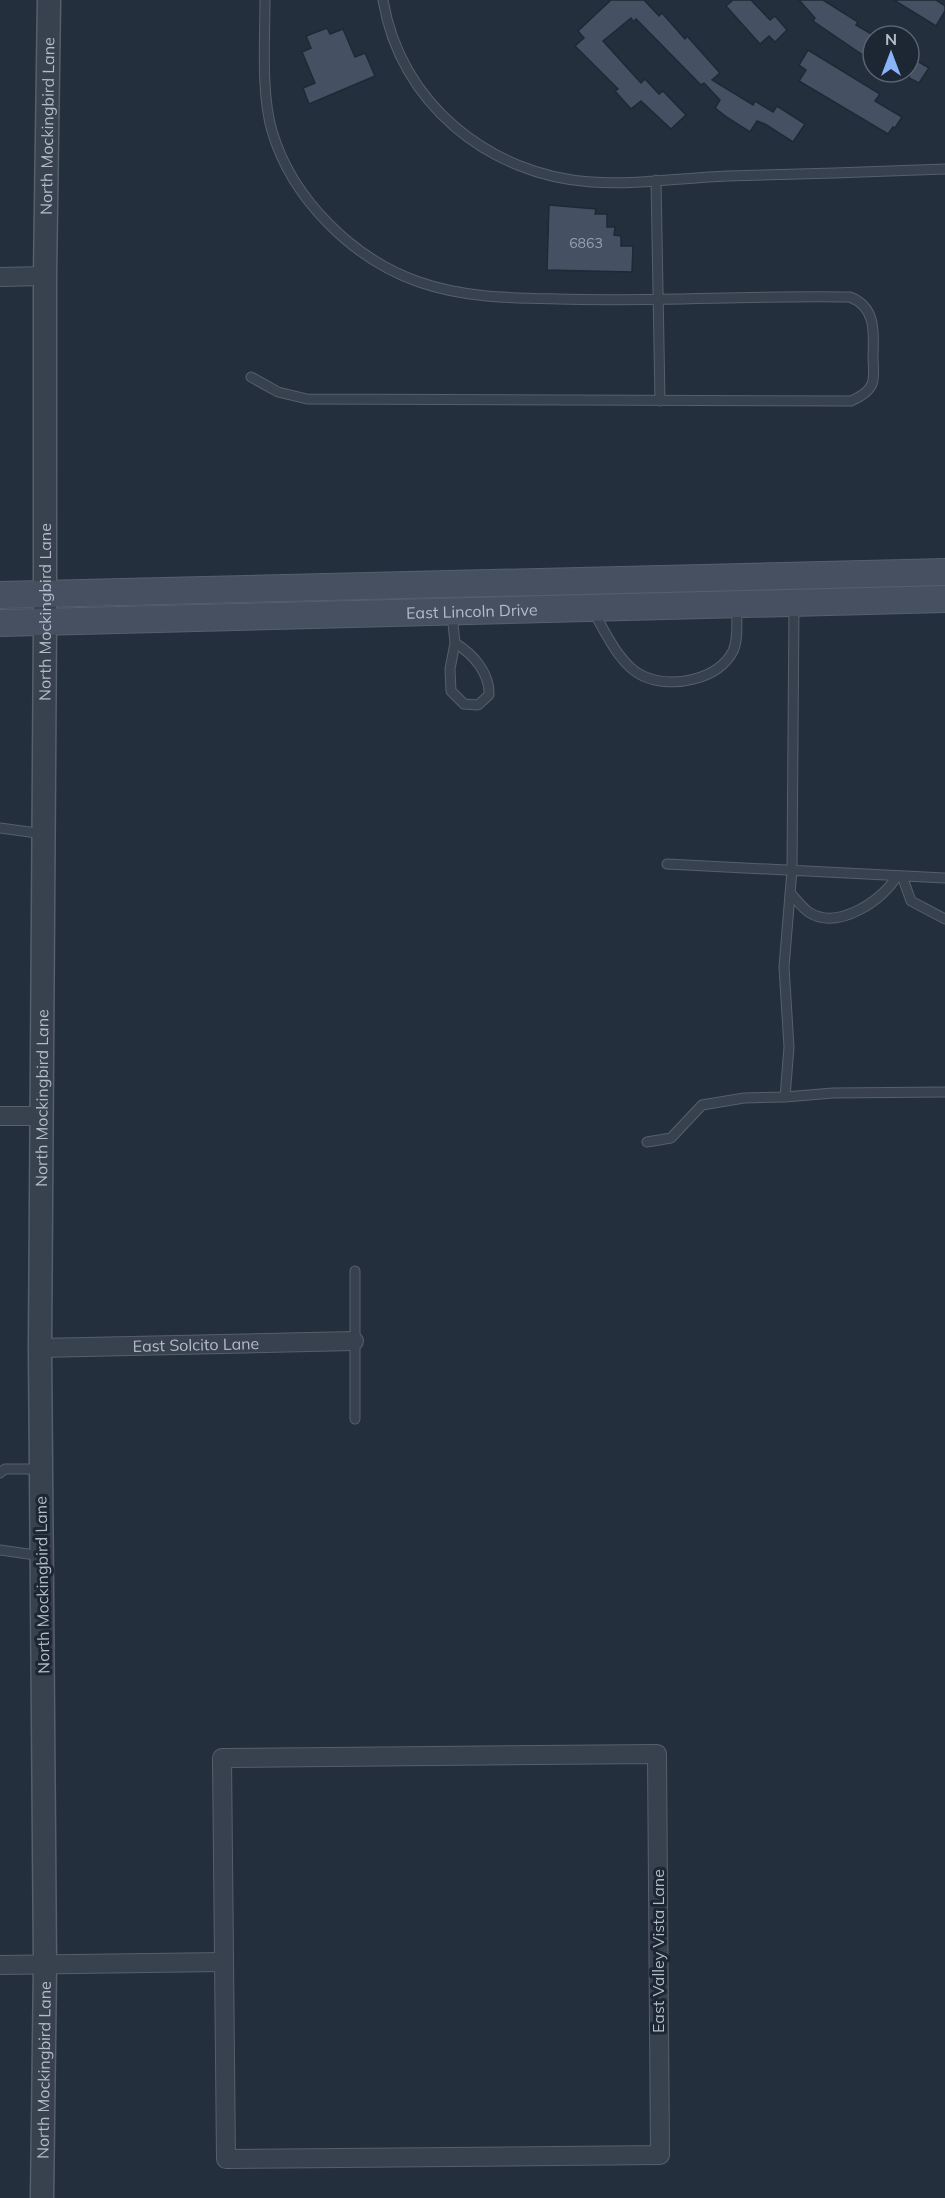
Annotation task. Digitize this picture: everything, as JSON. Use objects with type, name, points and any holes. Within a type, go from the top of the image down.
[{"type":"main road","name":"East Lincoln Drive","points":[[0,623],[737,605],[793,590],[945,572]]},
{"type":"main road","name":"East Lincoln Drive","points":[[0,595],[459,584],[793,590],[945,599]]},
{"type":"main road","points":[[455,612],[459,584]]},
{"type":"street","name":"North Mockingbird Lane","points":[[42,2198],[45,1965],[39,1348],[44,834],[45,276],[49,0]]},
{"type":"street","points":[[0,277],[45,276]]},
{"type":"street","points":[[0,1116],[41,1116]]},
{"type":"street","name":"East Solcito Lane","points":[[39,1348],[354,1341]]},
{"type":"street","name":"East Valley Vista Lane","points":[[657,1754],[660,2155],[226,2159],[224,1962],[222,1758],[657,1754]]},
{"type":"street","points":[[0,1965],[224,1962]]},
{"type":"lane","points":[[251,377],[278,392],[307,399],[851,401],[867,392],[872,384],[874,327],[864,305],[850,297],[658,299],[479,297],[419,282],[361,254],[317,212],[303,193],[290,174],[272,131],[265,72],[265,0]]},
{"type":"lane","points":[[383,0],[392,38],[406,70],[438,112],[475,144],[506,161],[550,176],[591,182],[945,169]]},
{"type":"lane","points":[[656,180],[660,400]]},
{"type":"lane","points":[[785,1097],[789,1047],[784,967],[792,870],[793,590]]},
{"type":"lane","points":[[591,609],[625,660],[642,676],[672,682],[714,673],[734,650],[737,605]]},
{"type":"lane","points":[[454,643],[470,654],[488,680],[489,695],[478,705],[464,704],[451,691],[450,669],[455,612]]},
{"type":"lane","points":[[0,828],[44,834]]},
{"type":"lane","points":[[667,864],[945,878]]},
{"type":"lane","points":[[790,893],[810,914],[834,918],[863,909],[889,891],[899,876]]},
{"type":"lane","points":[[899,876],[911,901],[945,919]]},
{"type":"lane","points":[[647,1143],[671,1138],[702,1105],[744,1098],[833,1093],[945,1092]]},
{"type":"lane","points":[[355,1270],[355,1419]]},
{"type":"lane","points":[[0,1473],[6,1469],[41,1469]]},
{"type":"lane","points":[[0,1550],[42,1556]]},
{"type":"building","points":[[611,0],[644,0],[659,16],[662,13],[685,39],[687,36],[720,73],[712,80],[753,105],[755,101],[773,112],[777,106],[805,124],[793,142],[757,121],[750,132],[728,118],[715,108],[720,100],[704,83],[701,85],[636,19],[634,22],[631,18],[603,41],[641,83],[645,79],[659,94],[663,91],[686,115],[671,129],[641,101],[631,109],[615,91],[618,89],[575,46],[584,38],[578,31]]},
{"type":"building","points":[[733,0],[751,0],[770,20],[775,16],[787,30],[775,42],[769,36],[760,44],[726,6]]},
{"type":"building","points":[[799,0],[823,0],[858,22],[856,25],[861,28],[861,54],[813,21],[815,18]]},
{"type":"building","points":[[894,0],[936,0],[945,6],[945,11],[936,26]]},
{"type":"building","points":[[327,28],[330,34],[343,29],[355,57],[365,53],[375,76],[309,104],[303,88],[315,83],[302,52],[311,48],[306,36]]},
{"type":"building","points":[[808,50],[880,94],[875,101],[902,117],[888,134],[799,81],[806,70],[799,65]]},
{"type":"building","points":[[921,63],[929,68],[921,80]]},
{"type":"building","points":[[549,205],[596,209],[595,214],[607,214],[607,227],[615,227],[614,235],[621,236],[621,246],[633,246],[632,272],[547,270]]}]
